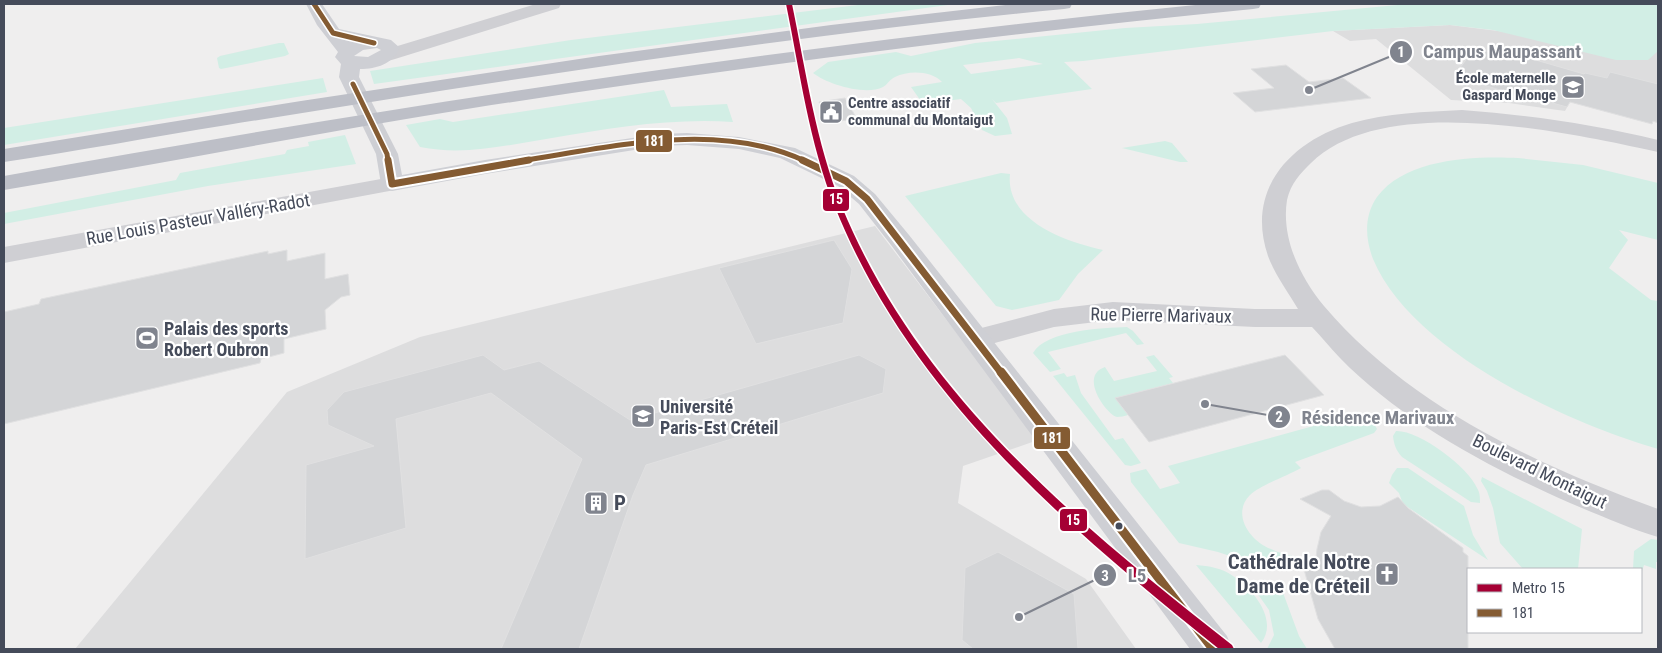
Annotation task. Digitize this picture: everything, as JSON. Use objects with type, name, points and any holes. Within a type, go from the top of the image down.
[{"type":"highway","points":[[4,156],[412,89],[769,38],[1064,4]]},
{"type":"highway","points":[[4,183],[413,112],[757,61],[1094,19],[1253,4]]},
{"type":"street","points":[[314,4],[326,26],[333,33],[348,58],[349,77],[387,154],[392,184],[495,165],[659,140],[687,139],[739,143],[787,153],[846,181],[867,199],[1213,649]]},
{"type":"street","points":[[348,58],[356,47],[381,51],[458,33],[554,4]]},
{"type":"street","points":[[333,33],[381,51]]},
{"type":"street","points":[[353,84],[381,51]]},
{"type":"street","name":"Boulevard Montaigut","points":[[1658,146],[1567,126],[1515,119],[1467,116],[1395,121],[1358,129],[1328,141],[1302,157],[1290,170],[1276,192],[1274,212],[1275,232],[1285,265],[1298,289],[1318,318],[1355,355],[1388,383],[1428,412],[1472,440],[1550,480],[1606,504],[1658,523]]},
{"type":"street","name":"Rue Louis Pasteur Valléry-Radot","points":[[4,256],[80,240],[392,184]]},
{"type":"street","name":"Rue Pierre Marivaux","points":[[976,339],[1054,318],[1113,311],[1256,318],[1318,318]]},
{"type":"shaded area","points":[[1450,25],[1658,51],[1658,123],[1654,121],[1652,124],[1570,102],[1565,111],[1509,103],[1451,100],[1376,39],[1350,41],[1333,31]]},
{"type":"shaded area","name":"Université Paris-Est Créteil","points":[[875,226],[1038,440],[963,466],[958,503],[1086,579],[1136,649],[75,649],[287,392],[420,337]]},
{"type":"green space","points":[[866,4],[955,4],[374,84],[370,71],[571,40]]},
{"type":"green space","points":[[1408,4],[1658,4],[1658,51],[1648,60],[1616,60],[1493,30],[1450,25],[1333,31],[1064,62],[1092,89],[996,103],[992,99],[1007,118],[1012,134],[995,136],[982,130],[971,108],[961,99],[923,104],[911,87],[942,82],[938,78],[920,73],[907,73],[893,78],[883,87],[866,90],[846,88],[813,73],[828,62],[896,52],[911,56],[975,43],[1125,28],[1197,24]],"holes":[[[1019,58],[1043,64],[971,74],[963,65]]]},
{"type":"green space","points":[[284,43],[289,54],[219,68],[217,58],[220,56]]},
{"type":"green space","points":[[323,78],[327,92],[4,145],[4,128]]},
{"type":"green space","points":[[664,90],[671,107],[727,104],[733,122],[687,121],[642,125],[470,150],[420,147],[406,125],[440,119],[453,122]]},
{"type":"green space","points":[[345,135],[356,164],[208,186],[4,224],[4,213],[176,180],[180,173],[285,154],[287,150],[309,146],[308,142]]},
{"type":"green space","points":[[1165,141],[1172,143],[1188,162],[1180,162],[1122,148]]},
{"type":"green space","points":[[1481,158],[1518,158],[1583,165],[1658,183],[1658,240],[1619,230],[1628,240],[1609,268],[1651,300],[1658,301],[1658,449],[1580,421],[1538,402],[1496,379],[1456,353],[1421,324],[1392,293],[1373,259],[1367,235],[1368,219],[1377,197],[1390,184],[1405,174],[1442,162]]},
{"type":"green space","points":[[1001,173],[1010,174],[1011,190],[1017,205],[1027,217],[1056,235],[1103,250],[1078,274],[1059,300],[1012,310],[996,306],[905,196]]},
{"type":"green space","points":[[1127,327],[1144,344],[1137,345],[1126,333],[1048,352],[1061,369],[1050,372],[1033,353],[1040,345],[1062,335],[1090,330]]},
{"type":"green space","points":[[1154,355],[1173,377],[1169,378],[1173,383],[1115,398],[1128,415],[1117,417],[1113,415],[1107,410],[1097,395],[1094,378],[1097,372],[1105,367],[1114,381],[1157,371],[1146,357]]},
{"type":"green space","points":[[1064,373],[1067,377],[1075,375],[1081,393],[1115,440],[1123,438],[1141,463],[1131,466],[1125,465],[1053,376]]},
{"type":"green space","points":[[1357,414],[1372,420],[1377,429],[1374,433],[1295,462],[1301,468],[1261,488],[1250,495],[1245,502],[1242,510],[1243,518],[1250,533],[1263,545],[1277,552],[1297,557],[1296,566],[1236,558],[1179,543],[1131,482],[1130,473],[1146,469],[1160,489],[1180,483],[1168,466]]},
{"type":"green space","points":[[1396,431],[1406,432],[1429,443],[1453,460],[1472,479],[1479,492],[1480,503],[1471,502],[1402,457],[1394,442],[1393,436]]},
{"type":"green space","points":[[1397,468],[1408,468],[1464,506],[1473,535],[1488,560],[1403,504],[1399,493],[1389,483]]},
{"type":"green space","points":[[1482,477],[1582,529],[1578,568],[1522,568],[1500,543],[1493,508],[1481,481]]},
{"type":"green space","points":[[1651,539],[1658,540],[1658,562],[1656,562],[1656,569],[1644,565],[1642,571],[1642,568],[1633,568],[1634,551]]},
{"type":"green space","points":[[1196,565],[1215,568],[1229,573],[1241,582],[1255,597],[1265,615],[1267,625],[1266,634],[1261,643]]},
{"type":"green space","points":[[1279,582],[1299,636],[1307,649],[1267,649],[1274,635],[1269,610],[1250,583]]},
{"type":"building","name":"École maternelle Gaspard Monge","points":[[1479,49],[1520,60],[1522,56],[1584,74],[1607,78],[1610,72],[1658,84],[1658,123],[1653,121],[1652,124],[1570,102],[1567,107],[1545,101],[1543,104],[1498,92],[1500,90],[1454,76],[1468,57],[1472,58]]},
{"type":"building","points":[[1286,65],[1309,82],[1343,78],[1371,98],[1255,112],[1233,93],[1274,88],[1251,69]]},
{"type":"building","name":"Centre associatif communal du Montaigut","points":[[845,98],[857,119],[830,122],[819,102]]},
{"type":"building","points":[[834,240],[852,269],[843,323],[756,344],[719,268]]},
{"type":"building","name":"Palais des sports Robert Oubron","points":[[287,250],[287,261],[325,253],[325,279],[348,274],[350,295],[341,297],[325,310],[326,329],[284,339],[284,353],[261,359],[260,363],[4,424],[4,312],[39,304],[41,299],[268,251],[268,254]]},
{"type":"building","name":"P","points":[[483,355],[504,370],[539,361],[630,420],[859,355],[886,369],[883,393],[646,465],[633,495],[579,649],[501,649],[582,459],[491,393],[396,419],[406,528],[305,559],[306,465],[374,446],[328,425],[327,410],[344,392]]},
{"type":"building","points":[[1285,355],[1324,395],[1149,442],[1115,398]]},
{"type":"building","name":"Cathédrale Notre Dame de Créteil","points":[[1322,490],[1329,490],[1344,501],[1361,507],[1380,506],[1398,497],[1408,508],[1463,548],[1463,552],[1468,556],[1468,649],[1335,649],[1318,619],[1303,566],[1315,568],[1321,532],[1331,516],[1300,499]]},
{"type":"building","points":[[998,552],[1074,594],[1078,649],[973,649],[962,640],[965,568]]},
{"type":"metro line","name":"15","points":[[789,4],[810,107],[830,183],[839,208],[871,276],[909,339],[954,398],[1004,453],[1057,506],[1170,603],[1228,649]]},
{"type":"transit line","name":"181","points":[[314,4],[333,33],[374,43]]},
{"type":"transit line","name":"181","points":[[353,84],[387,154],[392,184]]},
{"type":"transit line","name":"181","points":[[392,184],[485,167],[659,140],[687,139],[739,143],[787,153],[846,181],[867,199],[900,240],[1213,649]]},
{"type":"place","name":"École maternelle Gaspard Monge","points":[[1573,87]]},
{"type":"place","name":"Campus Maupassant","points":[[1309,90]]},
{"type":"place","name":"Centre associatif communal du Montaigut","points":[[831,112]]},
{"type":"place","name":"Palais des sports Robert Oubron","points":[[147,338]]},
{"type":"place","name":"Résidence Marivaux","points":[[1205,404]]},
{"type":"place","name":"Université Paris-Est Créteil","points":[[643,416]]},
{"type":"place","name":"P","points":[[596,503]]},
{"type":"place","name":"Cathédrale Notre Dame de Créteil","points":[[1387,574]]},
{"type":"place","name":"L5","points":[[1019,617]]}]
